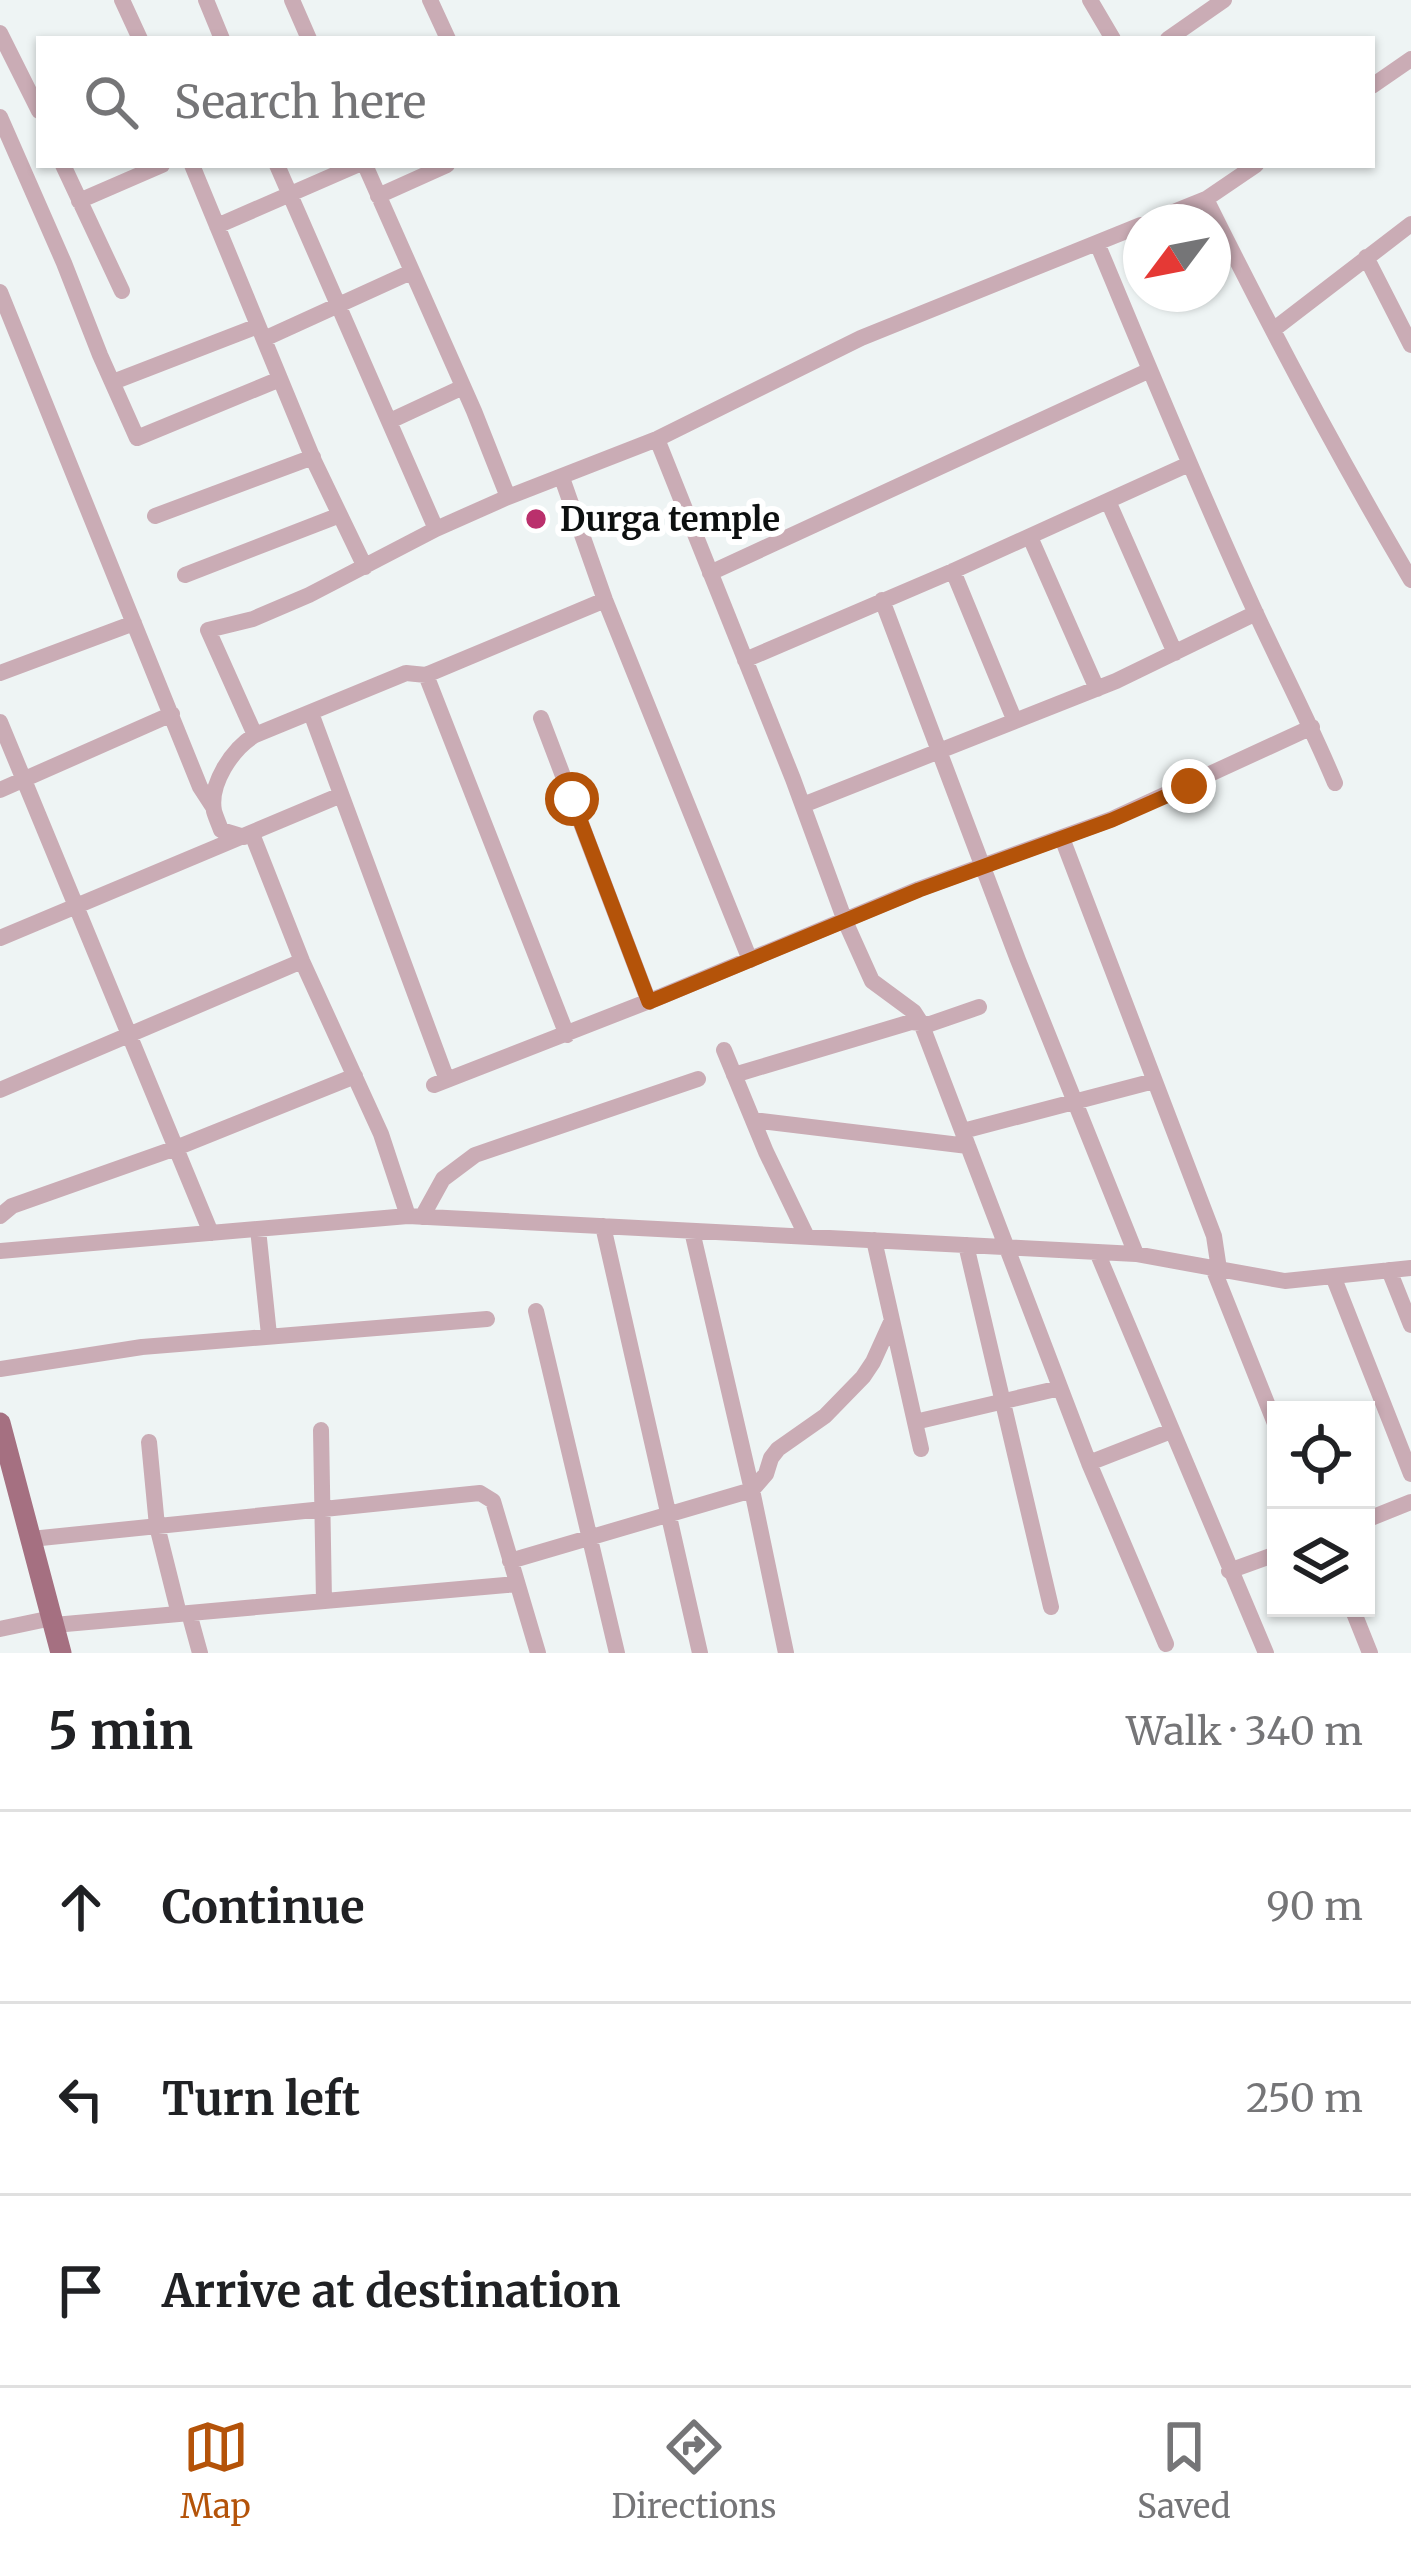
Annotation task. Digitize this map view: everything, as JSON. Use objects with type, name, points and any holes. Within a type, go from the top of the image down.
[{"type":"main road","points":[[0,1423],[61,1653]]},
{"type":"street","points":[[206,0],[221,36]]},
{"type":"street","points":[[292,0],[308,36]]},
{"type":"street","points":[[430,0],[447,36]]},
{"type":"street","points":[[1090,0],[1111,36]]},
{"type":"street","points":[[128,2],[139,36]]},
{"type":"street","points":[[1172,36],[1218,2]]},
{"type":"street","points":[[0,34],[36,105]]},
{"type":"street","points":[[1375,84],[1411,59]]},
{"type":"street","points":[[0,117],[137,437],[280,379]]},
{"type":"street","points":[[64,168],[122,291]]},
{"type":"street","points":[[79,202],[155,168]]},
{"type":"street","points":[[193,168],[313,457],[365,567]]},
{"type":"street","points":[[278,168],[436,529]]},
{"type":"street","points":[[217,226],[354,168]]},
{"type":"street","points":[[363,168],[508,497]]},
{"type":"street","points":[[378,196],[440,168]]},
{"type":"street","points":[[1194,204],[1252,168]]},
{"type":"street","points":[[1206,199],[1364,501],[1411,580]]},
{"type":"street","points":[[1273,330],[1411,224]]},
{"type":"street","points":[[255,736],[208,630],[253,619],[309,596],[436,529],[658,439],[861,338],[1123,233]]},
{"type":"street","points":[[1096,243],[1189,464],[1335,782]]},
{"type":"street","points":[[1366,257],[1411,343]]},
{"type":"street","points":[[113,382],[339,306],[411,272]]},
{"type":"street","points":[[0,292],[200,788],[221,830],[248,835]]},
{"type":"street","points":[[710,573],[1150,370]]},
{"type":"street","points":[[389,421],[463,387]]},
{"type":"street","points":[[658,439],[872,981],[914,1012],[921,1023],[1089,1463],[1166,1644]]},
{"type":"street","points":[[155,516],[313,457]]},
{"type":"street","points":[[745,660],[1189,464]]},
{"type":"street","points":[[562,478],[604,600],[750,960]]},
{"type":"street","points":[[1108,502],[1175,653]]},
{"type":"street","points":[[185,575],[340,515]]},
{"type":"street","points":[[1030,537],[1096,688]]},
{"type":"street","points":[[953,572],[1014,719]]},
{"type":"street","points":[[213,807],[222,772],[255,736],[406,674],[426,675],[604,600]]},
{"type":"street","points":[[882,600],[1136,1254]]},
{"type":"street","points":[[802,805],[1096,688],[1256,614]]},
{"type":"street","points":[[0,673],[134,623]]},
{"type":"street","points":[[426,675],[567,1035]]},
{"type":"street","points":[[311,713],[441,1082],[919,890],[1112,820],[1312,728]]},
{"type":"street","points":[[0,790],[172,714]]},
{"type":"street","points":[[541,718],[649,1002]]},
{"type":"street","points":[[0,722],[211,1233]]},
{"type":"street","points":[[0,938],[341,795]]},
{"type":"street","points":[[248,835],[415,1217]]},
{"type":"street","points":[[1062,838],[1214,1236],[1216,1269],[1267,1402]]},
{"type":"street","points":[[0,1090],[302,961]]},
{"type":"street","points":[[734,1075],[911,1022],[930,1024],[979,1007]]},
{"type":"street","points":[[724,1051],[808,1237]]},
{"type":"street","points":[[0,1216],[11,1206],[176,1148],[356,1076]]},
{"type":"street","points":[[415,1217],[442,1179],[475,1155],[698,1079]]},
{"type":"street","points":[[753,1120],[966,1138],[1075,1100],[1154,1081]]},
{"type":"street","points":[[0,1251],[415,1217],[1136,1254],[1285,1281],[1411,1268]]},
{"type":"street","points":[[603,1226],[700,1653]]},
{"type":"street","points":[[258,1229],[269,1335]]},
{"type":"street","points":[[692,1231],[786,1653]]},
{"type":"street","points":[[874,1240],[921,1449]]},
{"type":"street","points":[[966,1245],[1051,1607]]},
{"type":"street","points":[[1097,1252],[1266,1653]]},
{"type":"street","points":[[1388,1270],[1411,1324]]},
{"type":"street","points":[[1333,1276],[1411,1474]]},
{"type":"street","points":[[536,1311],[617,1653]]},
{"type":"street","points":[[0,1369],[142,1347],[487,1318]]},
{"type":"street","points":[[510,1561],[752,1490],[766,1474],[773,1454],[825,1416],[862,1377],[892,1320]]},
{"type":"street","points":[[915,1422],[1060,1388]]},
{"type":"street","points":[[321,1430],[324,1601]]},
{"type":"street","points":[[1089,1463],[1172,1431]]},
{"type":"street","points":[[149,1442],[157,1526],[200,1653]]},
{"type":"street","points":[[31,1539],[480,1493],[493,1501],[538,1653]]},
{"type":"street","points":[[1375,1516],[1411,1502]]},
{"type":"street","points":[[1229,1571],[1267,1557]]},
{"type":"street","points":[[0,1629],[517,1584]]},
{"type":"street","points":[[1356,1617],[1370,1653]]},
{"type":"place","name":"Durga temple","points":[[536,519]]},
{"type":"route","points":[[572,799],[649,1002],[919,890],[1112,820],[1189,786]]}]
